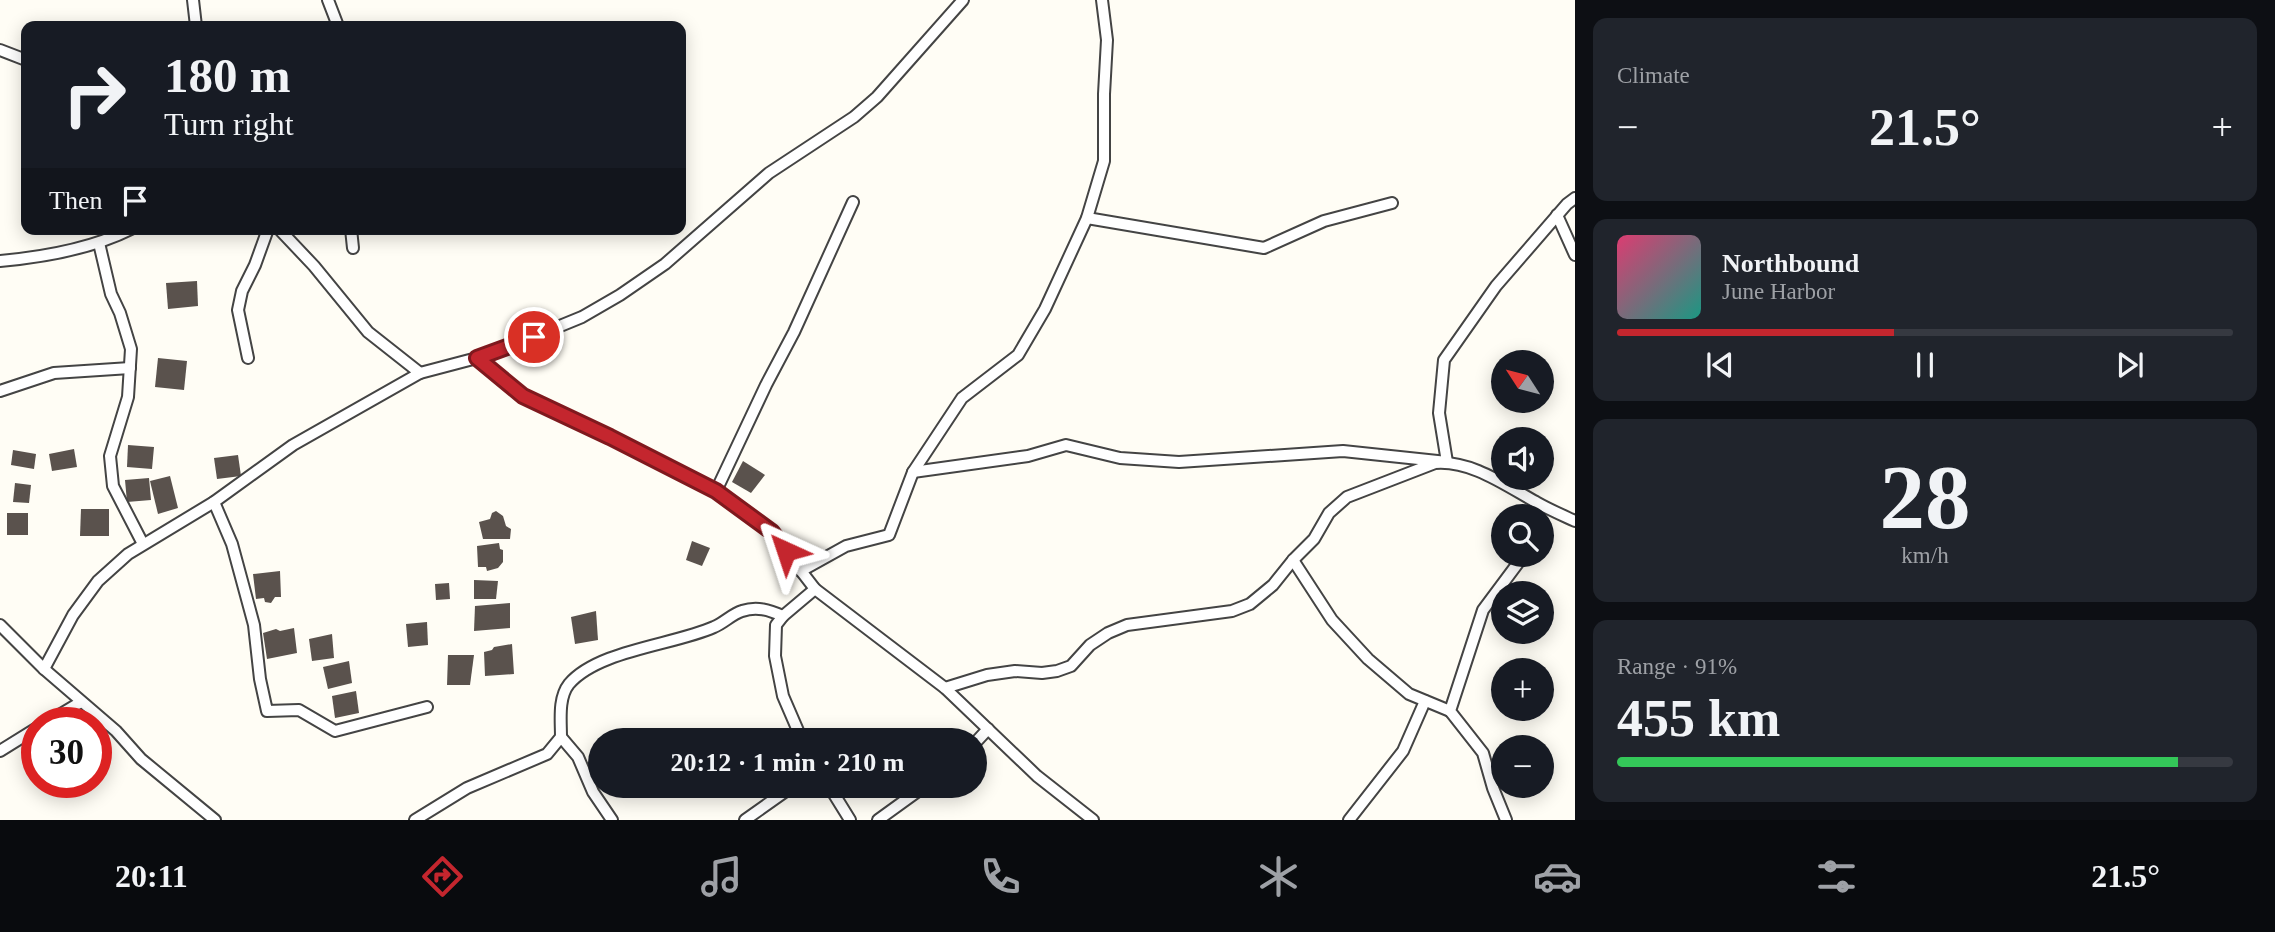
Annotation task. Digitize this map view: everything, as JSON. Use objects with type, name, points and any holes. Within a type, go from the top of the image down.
[{"type":"street","points":[[193,0],[195,21]]},
{"type":"street","points":[[328,0],[336,21]]},
{"type":"street","points":[[44,670],[73,615],[98,581],[128,554],[214,502],[293,444],[420,373],[477,358],[582,317],[621,295],[665,264],[769,173],[854,117],[877,97],[963,0]]},
{"type":"street","points":[[802,571],[846,546],[889,535],[913,472],[962,398],[1018,355],[1045,309],[1087,218],[1104,161],[1107,40],[1102,0]]},
{"type":"street","points":[[0,50],[21,58]]},
{"type":"street","points":[[1447,462],[1438,413],[1444,360],[1496,286],[1575,198]]},
{"type":"street","points":[[716,491],[794,332],[853,202]]},
{"type":"street","points":[[1087,218],[1264,248],[1324,222],[1392,203]]},
{"type":"street","points":[[1557,215],[1575,255]]},
{"type":"street","points":[[0,261],[47,255],[99,243],[117,235]]},
{"type":"street","points":[[248,358],[238,310],[242,291],[266,235]]},
{"type":"street","points":[[285,235],[368,332],[420,373]]},
{"type":"street","points":[[352,235],[353,248]]},
{"type":"street","points":[[99,243],[111,294],[131,349],[128,397],[110,456],[113,486],[142,544]]},
{"type":"street","points":[[477,358],[523,396],[716,491],[772,532],[816,589],[945,688],[1037,776],[1093,820]]},
{"type":"street","points":[[0,391],[54,373],[130,368]]},
{"type":"street","points":[[913,472],[1028,456],[1066,445],[1120,458],[1179,462],[1343,451],[1447,462],[1488,475],[1532,504]]},
{"type":"street","points":[[945,688],[987,675],[1015,671],[1042,673],[1071,666],[1090,645],[1127,625],[1232,611],[1250,604],[1273,585],[1314,539],[1329,513],[1347,497],[1435,463],[1447,462]]},
{"type":"street","points":[[214,502],[233,544],[254,625],[260,679],[267,711],[299,710],[335,731],[427,707]]},
{"type":"street","points":[[1554,514],[1575,521]]},
{"type":"street","points":[[1293,560],[1332,621],[1368,659],[1409,694],[1450,711],[1483,753],[1506,820]]},
{"type":"street","points":[[1450,711],[1483,610],[1515,567]]},
{"type":"street","points":[[797,728],[783,696],[775,656],[776,625],[783,615],[816,589]]},
{"type":"street","points":[[612,820],[593,792],[578,757],[561,737],[560,709],[568,685],[587,670],[619,655],[714,627],[741,611],[764,608],[783,615]]},
{"type":"street","points":[[0,625],[44,670],[116,732],[141,759],[215,820]]},
{"type":"street","points":[[1349,820],[1403,751],[1425,701]]},
{"type":"street","points":[[73,707],[81,702]]},
{"type":"street","points":[[415,820],[467,788],[547,754],[561,737]]},
{"type":"street","points":[[0,751],[21,738]]},
{"type":"street","points":[[745,820],[776,798]]},
{"type":"street","points":[[836,798],[850,820]]},
{"type":"street","points":[[878,820],[908,798]]},
{"type":"building","points":[[197,281],[198,306],[168,309],[166,283]]},
{"type":"building","points":[[158,358],[187,361],[184,390],[155,387]]},
{"type":"building","points":[[128,445],[154,447],[152,469],[127,467]]},
{"type":"building","points":[[74,449],[77,467],[52,471],[49,454]]},
{"type":"building","points":[[13,450],[36,454],[34,469],[11,465]]},
{"type":"building","points":[[238,455],[241,476],[217,479],[214,458]]},
{"type":"building","points":[[743,461],[765,475],[751,493],[732,482]]},
{"type":"building","points":[[170,476],[178,508],[158,514],[150,481]]},
{"type":"building","points":[[149,478],[151,500],[127,502],[125,480]]},
{"type":"building","points":[[15,483],[31,485],[29,503],[13,502]]},
{"type":"building","points":[[81,509],[109,509],[109,536],[80,536]]},
{"type":"building","points":[[496,511],[503,516],[506,526],[511,529],[510,539],[483,539],[479,522],[490,519]]},
{"type":"building","points":[[7,513],[28,513],[28,535],[7,535]]},
{"type":"building","points":[[692,541],[710,548],[702,566],[686,560]]},
{"type":"building","points":[[499,543],[500,549],[503,550],[503,562],[498,568],[487,571],[486,567],[478,567],[477,546]]},
{"type":"building","points":[[280,571],[281,597],[275,597],[271,603],[265,602],[264,598],[256,599],[253,574]]},
{"type":"building","points":[[474,580],[498,581],[496,599],[474,599]]},
{"type":"building","points":[[449,583],[450,599],[436,600],[435,584]]},
{"type":"building","points":[[510,603],[510,628],[474,631],[475,606]]},
{"type":"building","points":[[596,611],[598,640],[575,644],[571,617]]},
{"type":"building","points":[[427,622],[428,645],[408,647],[406,624]]},
{"type":"building","points":[[294,628],[297,653],[267,659],[263,633]]},
{"type":"building","points":[[332,634],[334,658],[312,661],[309,639]]},
{"type":"building","points":[[512,644],[514,674],[485,676],[484,652]]},
{"type":"building","points":[[448,655],[474,655],[470,685],[447,685]]},
{"type":"building","points":[[349,661],[352,683],[328,689],[323,667]]},
{"type":"building","points":[[356,691],[359,713],[335,718],[332,696]]},
{"type":"route","points":[[534,337],[477,358],[523,396],[716,491],[772,532],[786,551]]}]
